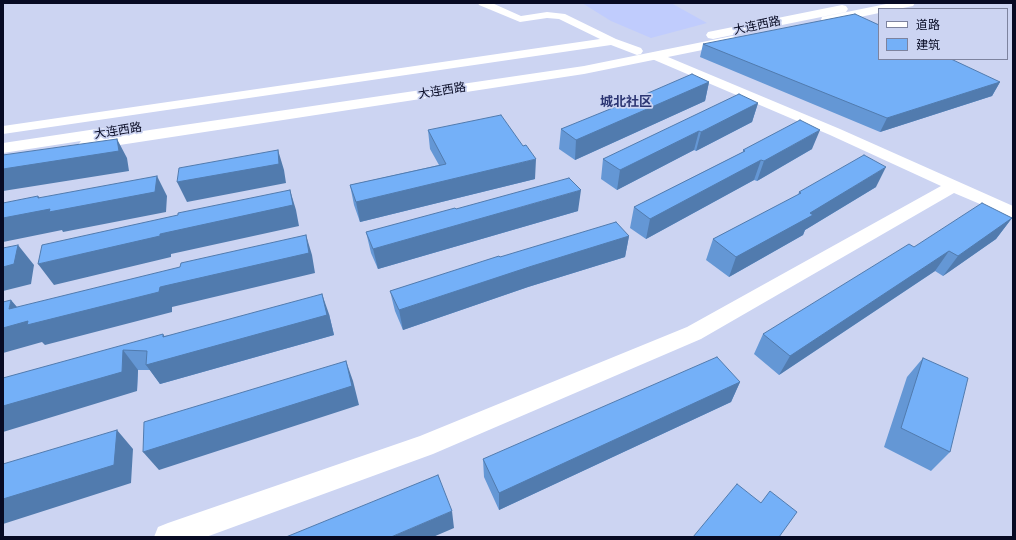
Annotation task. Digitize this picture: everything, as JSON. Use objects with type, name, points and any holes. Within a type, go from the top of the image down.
[{"type":"main road","name":"大连西路","points":[[3,148],[561,65],[871,3]]},
{"type":"main road","name":"大连西路","points":[[885,8],[908,3]]},
{"type":"main road","name":"大连西路","points":[[3,157],[584,70],[878,9]]},
{"type":"street","points":[[483,3],[520,19],[547,15],[561,16],[612,41],[637,51]]},
{"type":"street","points":[[3,130],[612,41]]},
{"type":"street","points":[[656,56],[835,132],[1013,213]]},
{"type":"street","points":[[168,537],[424,446],[694,333],[954,186]]},
{"type":"shaded area","points":[[582,3],[671,3],[707,23],[651,38],[611,21]]},
{"type":"building","points":[[855,14],[878,25],[878,60],[953,60],[1000,82],[887,118],[703,44]]},
{"type":"building","points":[[692,74],[709,82],[576,140],[561,129],[625,103]]},
{"type":"building","points":[[739,94],[758,103],[620,170],[603,159]]},
{"type":"building","points":[[501,115],[523,146],[526,145],[536,159],[356,202],[350,185],[446,164],[428,130]]},
{"type":"building","points":[[800,120],[820,130],[764,161],[761,160],[650,219],[634,207],[745,151],[743,150]]},
{"type":"building","points":[[117,139],[119,151],[3,169],[3,155]]},
{"type":"building","points":[[278,150],[279,164],[177,182],[179,168]]},
{"type":"building","points":[[864,155],[886,167],[810,213],[813,215],[736,257],[713,239],[801,193],[799,192]]},
{"type":"building","points":[[157,176],[155,192],[49,212],[50,209],[3,218],[3,203]]},
{"type":"building","points":[[569,178],[581,190],[373,249],[366,232],[455,208],[456,209]]},
{"type":"building","points":[[290,190],[293,205],[160,234],[160,236],[38,264],[42,245],[178,215],[178,213]]},
{"type":"building","points":[[982,203],[1012,218],[958,256],[949,251],[790,356],[763,334],[909,244],[914,247]]},
{"type":"building","points":[[616,222],[629,236],[399,310],[390,291],[499,256],[500,257]]},
{"type":"building","points":[[306,235],[309,253],[160,287],[159,292],[27,325],[28,321],[3,328],[3,302],[11,300],[9,309],[180,267],[181,263]]},
{"type":"building","points":[[18,245],[14,264],[3,267],[3,248]]},
{"type":"building","points":[[322,294],[327,315],[146,365],[147,351],[123,350],[122,372],[3,406],[3,378],[163,334],[163,337]]},
{"type":"building","points":[[717,357],[740,382],[499,493],[483,459]]},
{"type":"building","points":[[923,358],[968,378],[950,452],[901,428]]},
{"type":"building","points":[[346,361],[352,386],[143,452],[144,422]]},
{"type":"building","points":[[117,430],[114,465],[3,499],[3,464]]},
{"type":"building","points":[[438,475],[452,511],[391,537],[286,537]]},
{"type":"building","points":[[737,484],[761,503],[770,491],[797,512],[779,537],[693,537]]},
{"type":"district","name":"城北社区","points":[[626,102]]}]
